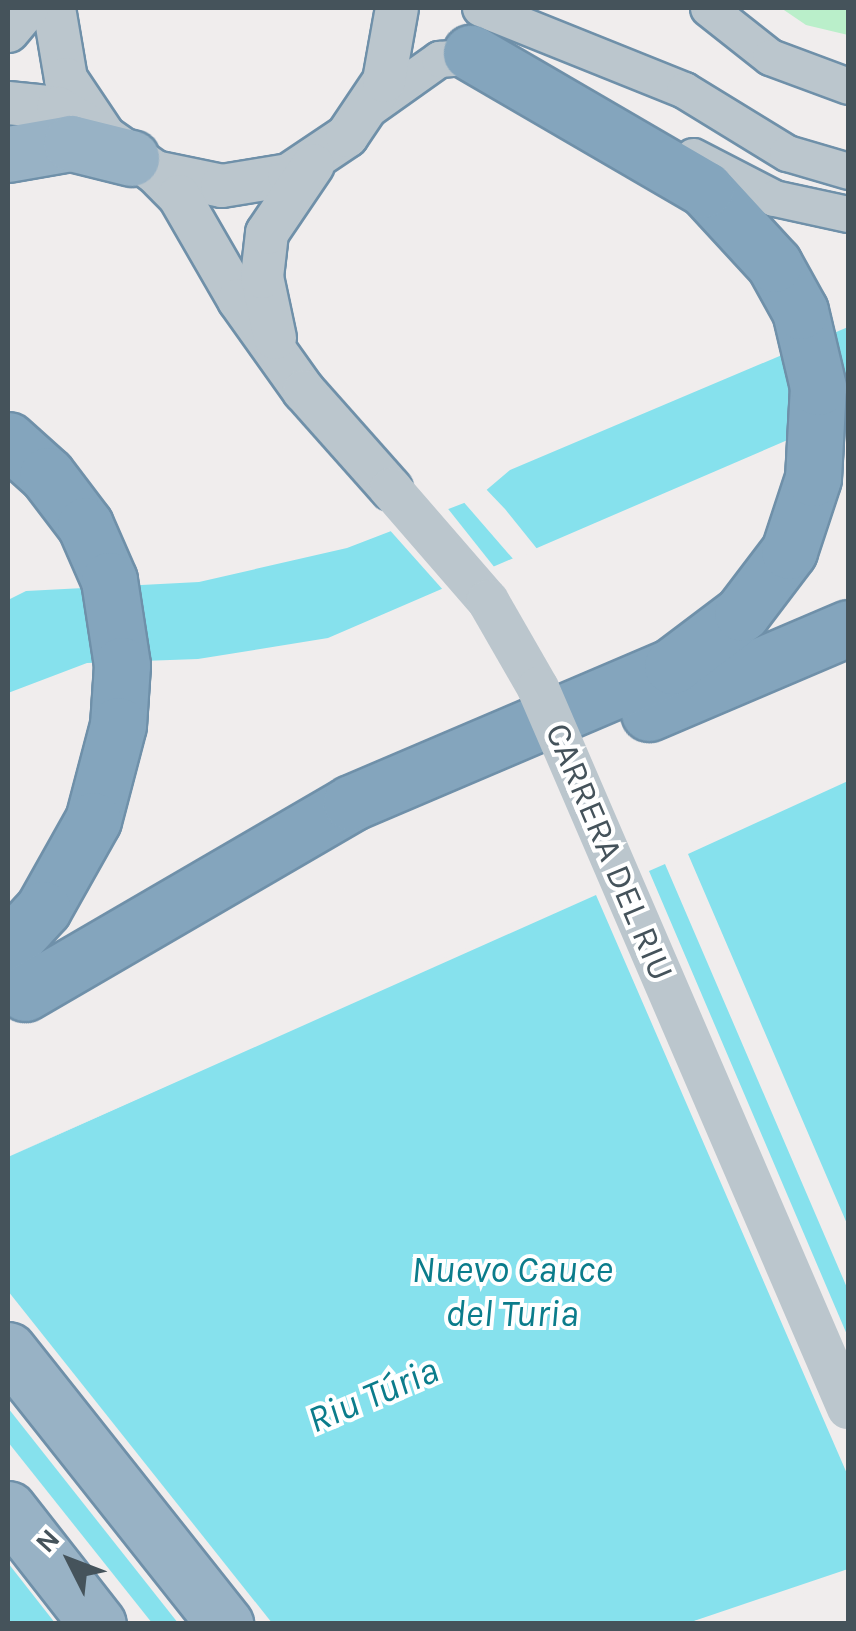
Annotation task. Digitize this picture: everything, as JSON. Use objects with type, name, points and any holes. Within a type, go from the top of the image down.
[{"type":"highway","points":[[13,980],[351,803],[672,666],[708,645],[742,613],[789,551],[813,478],[818,388],[800,311],[760,243],[705,190],[476,30]]},
{"type":"highway","points":[[8,154],[71,143],[130,156]]},
{"type":"highway","points":[[8,440],[48,475],[99,554],[120,634],[121,695],[93,820],[43,910],[13,980]]},
{"type":"highway","points":[[13,980],[343,845],[848,628]]},
{"type":"highway","points":[[8,1350],[225,1624]]},
{"type":"highway","points":[[8,1509],[98,1624]]},
{"type":"street","points":[[8,31],[27,8]]},
{"type":"street","points":[[54,8],[66,79],[130,156],[188,182],[239,185],[289,174],[319,158]]},
{"type":"street","points":[[370,108],[394,52],[397,8]]},
{"type":"street","points":[[708,8],[770,57],[848,86]]},
{"type":"street","points":[[278,353],[262,254],[276,212],[319,158],[370,108],[476,30]]},
{"type":"street","points":[[476,30],[684,90],[787,153],[848,172]]},
{"type":"street","points":[[476,30],[774,198],[848,214]]},
{"type":"street","name":"CARRERA DEL RIU","points":[[8,103],[58,108],[130,156],[190,213],[239,300],[278,353],[488,601],[538,688],[848,1408]]},
{"type":"green space","points":[[781,8],[848,8],[848,35],[806,25]]},
{"type":"water","points":[[848,327],[848,414],[328,638],[198,659],[87,663],[8,693],[8,600],[26,591],[199,582],[347,548],[477,498],[510,470]]},
{"type":"water","name":"Nuevo Cauce del Turia","points":[[848,779],[848,1569],[688,1623],[8,1623],[8,1157]]},
{"type":"pier","points":[[483,486],[538,550],[514,560],[461,499]]},
{"type":"pier","points":[[445,505],[495,568],[444,591],[387,527]]},
{"type":"pier","points":[[848,774],[848,781],[688,854],[848,1226],[848,1290],[665,864],[649,871],[848,1337],[848,1476],[596,895],[8,1157]]},
{"type":"pier","points":[[8,1291],[272,1623],[178,1623],[8,1408]]},
{"type":"pier","points":[[8,1442],[152,1623],[55,1623],[8,1563]]},
{"type":"pier","points":[[848,1569],[813,1591],[688,1623],[812,1586]]},
{"type":"water label","name":"Riu Túria","points":[[373,1395]]}]
